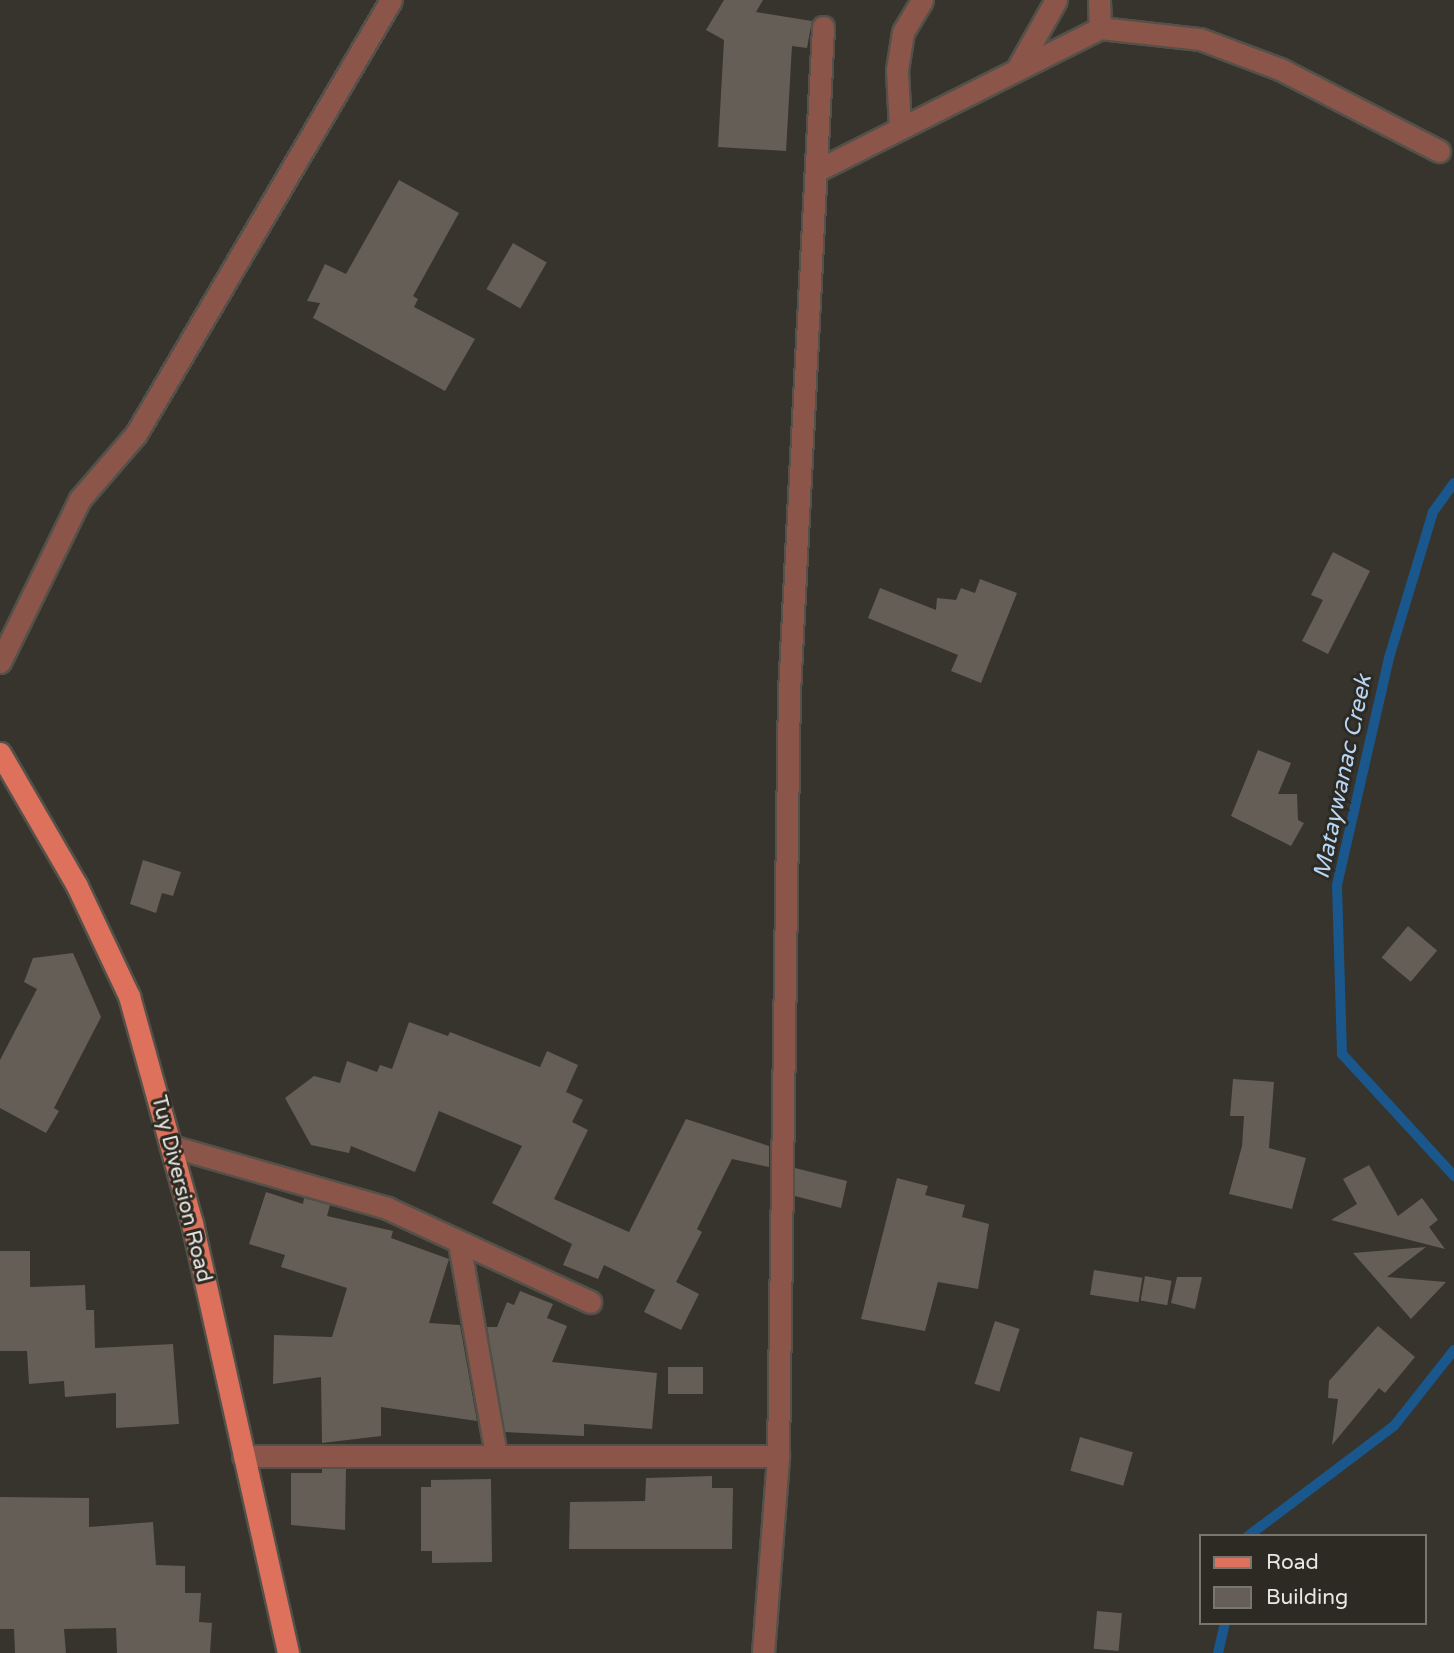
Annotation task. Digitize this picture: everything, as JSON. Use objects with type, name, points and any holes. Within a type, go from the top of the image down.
[{"type":"main road","name":"Tuy Diversion Road","points":[[0,753],[77,886],[129,996],[192,1223],[288,1653]]},
{"type":"street","points":[[0,662],[80,499],[136,434],[391,0]]},
{"type":"street","points":[[900,129],[897,70],[903,32],[922,0]]},
{"type":"street","points":[[1017,69],[1056,0]]},
{"type":"street","points":[[1099,0],[1100,28]]},
{"type":"street","points":[[763,1653],[778,1456],[789,692],[823,27]]},
{"type":"street","points":[[816,171],[1100,28],[1200,40],[1257,60],[1439,151]]},
{"type":"street","points":[[171,1146],[387,1209],[590,1302]]},
{"type":"street","points":[[459,1243],[496,1456]]},
{"type":"street","points":[[243,1456],[778,1456]]},
{"type":"building","points":[[724,0],[763,0],[756,12],[812,21],[807,48],[792,46],[786,151],[718,147],[724,40],[706,30]]},
{"type":"building","points":[[399,180],[459,213],[413,296],[418,299],[414,307],[475,339],[445,391],[313,318],[320,303],[307,301],[325,264],[346,274]]},
{"type":"building","points":[[513,243],[547,262],[520,308],[487,289]]},
{"type":"building","points":[[1333,552],[1370,571],[1328,654],[1302,641],[1323,600],[1311,595]]},
{"type":"building","points":[[980,579],[1017,593],[981,683],[951,671],[958,655],[868,618],[880,588],[936,610],[937,598],[956,600],[961,588],[975,593]]},
{"type":"building","points":[[1258,750],[1291,763],[1278,794],[1297,794],[1298,820],[1304,823],[1291,846],[1231,816]]},
{"type":"building","points":[[143,860],[181,872],[173,896],[162,893],[156,913],[130,904]]},
{"type":"building","points":[[1408,926],[1437,950],[1411,982],[1382,957]]},
{"type":"building","points":[[73,953],[101,1017],[54,1108],[59,1111],[46,1133],[0,1108],[0,1060],[37,989],[24,982],[33,958]]},
{"type":"building","points":[[409,1022],[448,1036],[450,1032],[540,1067],[547,1051],[578,1065],[566,1092],[583,1100],[572,1122],[588,1130],[554,1199],[629,1232],[686,1119],[769,1146],[769,1167],[732,1159],[697,1229],[702,1232],[676,1282],[699,1294],[681,1330],[644,1312],[655,1290],[604,1265],[598,1279],[563,1265],[572,1244],[492,1203],[522,1146],[439,1111],[415,1172],[351,1146],[349,1153],[311,1145],[285,1098],[314,1076],[340,1083],[347,1061],[377,1072],[380,1065],[392,1069]]},
{"type":"building","points":[[1233,1079],[1274,1082],[1269,1148],[1306,1158],[1292,1209],[1229,1194],[1242,1146],[1244,1116],[1230,1116]]},
{"type":"building","points":[[1369,1165],[1398,1216],[1422,1198],[1438,1220],[1429,1227],[1445,1249],[1331,1220],[1357,1204],[1343,1179]]},
{"type":"building","points":[[795,1168],[847,1181],[841,1208],[795,1196]]},
{"type":"building","points":[[897,1178],[928,1186],[925,1195],[965,1205],[962,1217],[989,1224],[978,1289],[938,1282],[925,1331],[861,1319]]},
{"type":"building","points":[[266,1192],[303,1204],[304,1198],[330,1205],[327,1216],[393,1231],[391,1238],[449,1259],[429,1323],[460,1325],[477,1421],[381,1407],[381,1436],[322,1443],[321,1377],[273,1384],[274,1335],[332,1337],[347,1288],[281,1267],[285,1255],[249,1244]]},
{"type":"building","points":[[1426,1247],[1387,1277],[1446,1282],[1411,1319],[1353,1253]]},
{"type":"building","points":[[0,1251],[30,1251],[30,1287],[85,1285],[86,1310],[94,1310],[95,1348],[173,1344],[179,1424],[116,1428],[116,1393],[65,1397],[64,1381],[29,1384],[27,1351],[0,1351]]},
{"type":"building","points":[[1094,1270],[1142,1278],[1138,1302],[1090,1295]]},
{"type":"building","points":[[1145,1276],[1172,1281],[1167,1305],[1141,1301]]},
{"type":"building","points":[[1177,1277],[1202,1277],[1195,1309],[1171,1303]]},
{"type":"building","points":[[520,1291],[553,1304],[547,1318],[567,1326],[552,1362],[657,1373],[652,1429],[584,1424],[584,1436],[505,1432],[487,1327],[497,1327],[507,1302],[514,1305]]},
{"type":"building","points":[[995,1321],[1020,1329],[999,1392],[975,1384]]},
{"type":"building","points":[[1378,1326],[1415,1357],[1385,1393],[1379,1388],[1332,1445],[1338,1399],[1328,1398],[1329,1381]]},
{"type":"building","points":[[668,1367],[703,1367],[703,1394],[668,1394]]},
{"type":"building","points":[[1080,1437],[1133,1452],[1123,1486],[1070,1471]]},
{"type":"building","points":[[322,1469],[346,1469],[345,1530],[291,1525],[291,1473],[322,1473]]},
{"type":"building","points":[[712,1476],[712,1488],[733,1488],[732,1549],[569,1549],[570,1502],[645,1501],[646,1478]]},
{"type":"building","points":[[491,1479],[492,1562],[432,1563],[432,1551],[421,1551],[421,1487],[431,1487],[431,1480]]},
{"type":"building","points":[[0,1497],[89,1498],[89,1527],[153,1522],[156,1565],[185,1566],[185,1593],[201,1593],[199,1622],[212,1623],[210,1653],[117,1653],[116,1628],[64,1629],[66,1653],[15,1653],[14,1629],[0,1629]]},
{"type":"building","points":[[1097,1611],[1122,1613],[1119,1651],[1094,1649]]},
{"type":"waterway","name":"Mataywanac Creek","points":[[1454,483],[1433,512],[1389,658],[1337,885],[1342,1054],[1454,1176]]},
{"type":"waterway","name":"Mataywanac Creek","points":[[1251,1534],[1394,1426],[1454,1350]]},
{"type":"waterway","name":"Mataywanac Creek","points":[[1218,1653],[1225,1625]]}]
